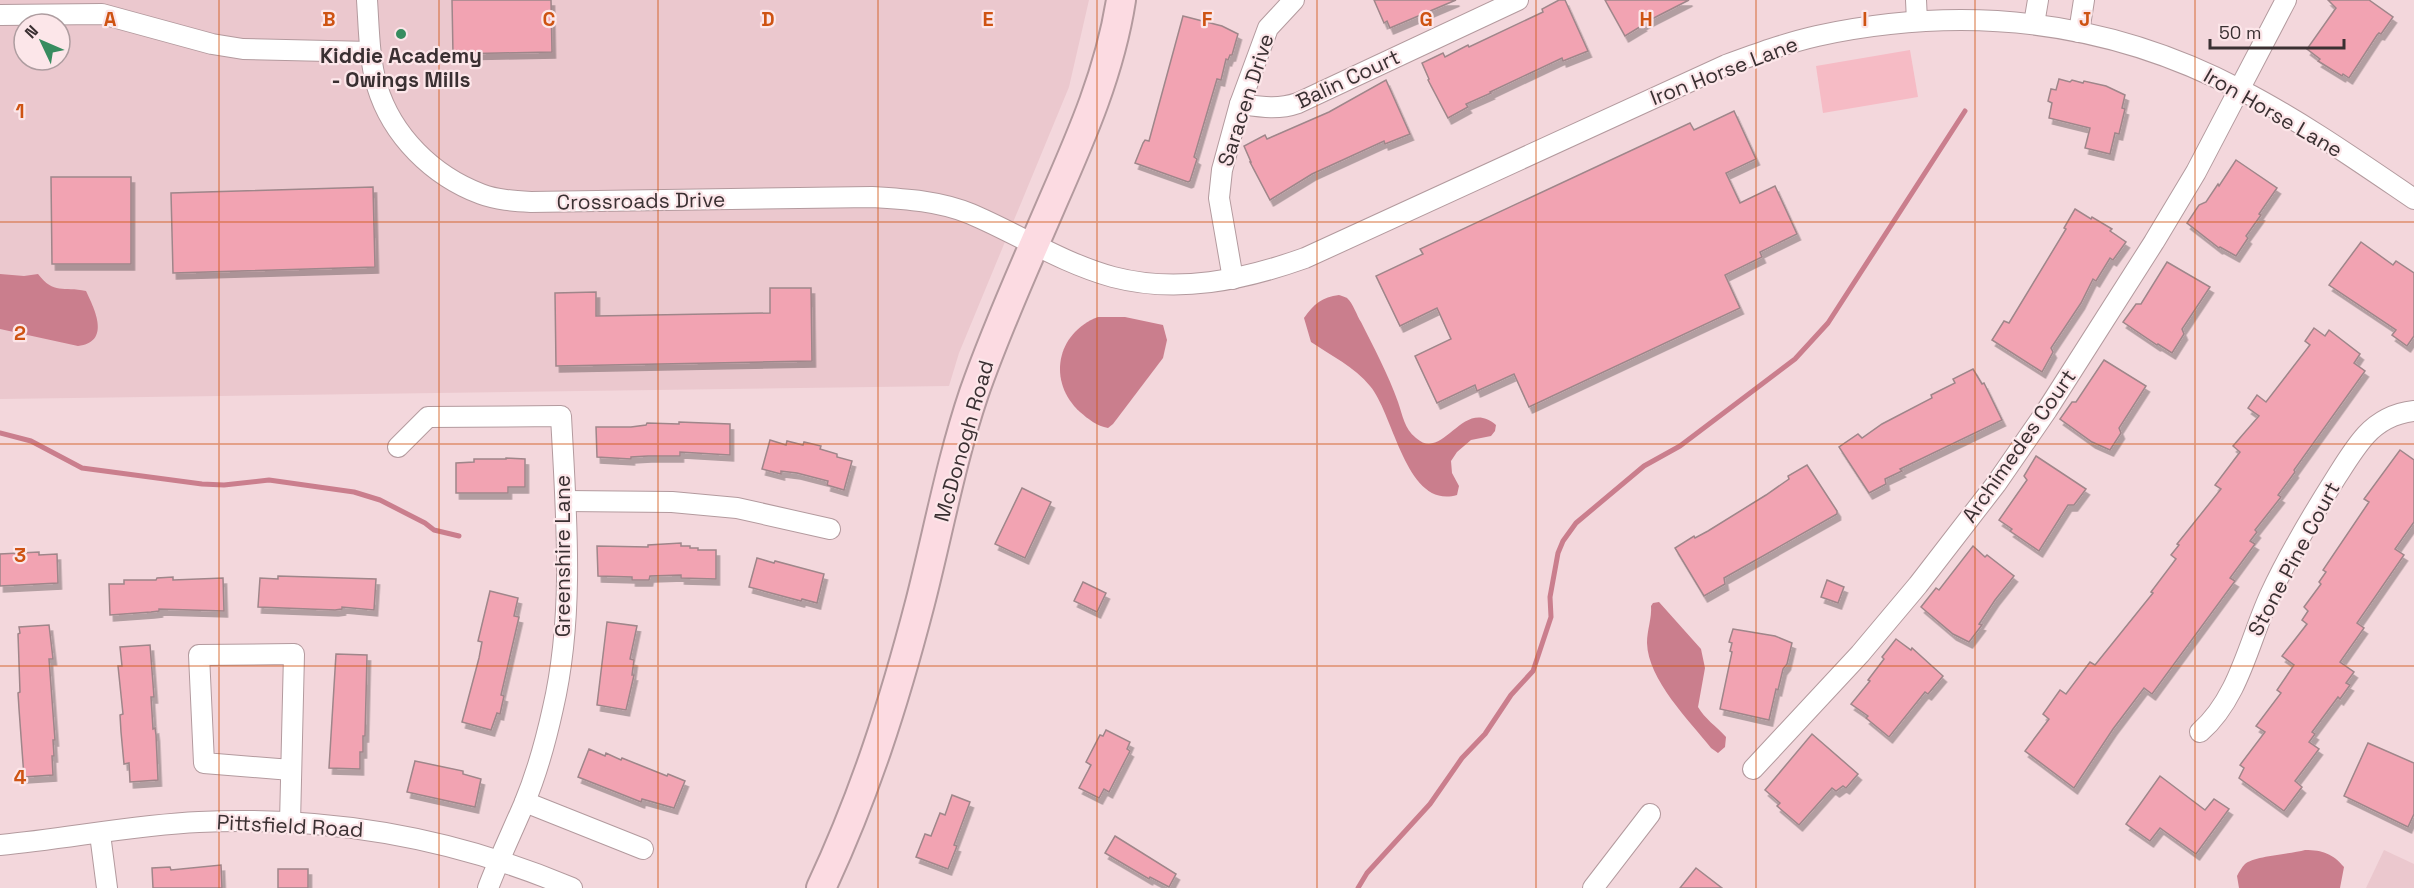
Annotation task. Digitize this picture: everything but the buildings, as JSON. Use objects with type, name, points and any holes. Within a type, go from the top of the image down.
[{"type":"main road","name":"McDonogh Road","points":[[821,888],[853,817],[882,741],[974,394],[1098,94],[1113,42],[1121,0]]},
{"type":"street","name":"Crossroads Drive","points":[[367,0],[370,52],[377,86],[386,110],[407,143],[436,170],[482,195],[531,202],[900,198],[963,211],[1034,245]]},
{"type":"street","name":"Saracen Drive","points":[[1233,279],[1219,198],[1222,170],[1240,104],[1269,28],[1294,0]]},
{"type":"street","name":"Balin Court","points":[[1240,104],[1283,108],[1298,103],[1518,0]]},
{"type":"street","points":[[1916,0],[1917,21]]},
{"type":"street","points":[[2034,24],[2038,0]]},
{"type":"street","points":[[2079,32],[2084,0]]},
{"type":"street","name":"Archimedes Court","points":[[1753,769],[1860,654],[1918,585],[1996,484],[2047,410],[2154,243],[2240,90],[2286,0]]},
{"type":"street","points":[[0,15],[102,14],[212,44],[243,49],[370,52]]},
{"type":"street","name":"Iron Horse Lane","points":[[1034,245],[1079,266],[1113,277],[1146,283],[1175,285],[1233,279],[1270,271],[1305,258],[1726,65],[1815,36],[1861,27],[1917,21],[2001,20],[2034,24],[2079,32],[2158,54],[2240,90],[2277,110],[2414,199]]},
{"type":"street","name":"Stone Pine Court","points":[[2200,732],[2215,719],[2226,701],[2271,594],[2325,495],[2355,448],[2366,434],[2380,423],[2393,416],[2414,411]]},
{"type":"street","name":"Greenshire Lane","points":[[398,447],[428,417],[561,416],[566,501],[565,633],[561,668],[541,752],[525,802],[488,888]]},
{"type":"street","points":[[566,501],[672,502],[737,508],[830,529]]},
{"type":"street","points":[[290,823],[294,654],[199,656],[204,763],[291,770]]},
{"type":"street","points":[[525,802],[643,849]]},
{"type":"street","points":[[1593,888],[1650,814]]},
{"type":"street","name":"Pittsfield Road","points":[[0,845],[197,822],[243,821],[340,825],[441,844],[499,860],[572,888]]},
{"type":"street","points":[[100,834],[107,888]]},
{"type":"shaded area","points":[[0,0],[1089,0],[1069,87],[959,353],[949,386],[0,399]]},
{"type":"shaded area","points":[[1910,50],[1918,97],[1823,113],[1816,66]]},
{"type":"shaded area","points":[[0,274],[24,276],[38,274],[54,287],[86,291],[98,324],[94,338],[78,346],[0,329]]},
{"type":"shaded area","points":[[1339,295],[1347,298],[1353,306],[1385,371],[1406,426],[1416,438],[1426,443],[1436,442],[1473,418],[1484,418],[1496,425],[1491,436],[1471,440],[1457,452],[1451,461],[1452,473],[1459,486],[1457,495],[1440,496],[1425,488],[1403,457],[1379,399],[1370,386],[1350,367],[1311,342],[1304,318],[1319,302]]},
{"type":"shaded area","points":[[1098,317],[1125,317],[1163,325],[1167,340],[1163,358],[1108,428],[1089,420],[1080,412],[1063,387],[1060,373],[1065,346],[1073,334],[1084,324]]},
{"type":"shaded area","points":[[1659,602],[1701,649],[1705,668],[1698,707],[1726,737],[1725,747],[1718,753],[1711,748],[1681,712],[1654,671],[1649,657],[1647,638],[1651,606]]},
{"type":"shaded area","points":[[2305,850],[2332,856],[2344,867],[2340,888],[2239,888],[2237,876],[2244,865],[2250,861]]},
{"type":"shaded area","points":[[2384,850],[2414,864],[2414,888],[2366,888]]},
{"type":"waterway","points":[[1358,888],[1367,873],[1430,804],[1462,758],[1485,734],[1511,695],[1533,671],[1551,617],[1550,597],[1558,553],[1563,541],[1576,523],[1644,466],[1680,446],[1795,359],[1828,323],[1965,111]]},
{"type":"waterway","points":[[0,433],[31,441],[82,468],[202,484],[224,485],[269,480],[354,492],[380,500],[434,530],[459,536]]},
{"type":"place","name":"Kiddie Academy - Owings Mills","points":[[401,34]]}]
